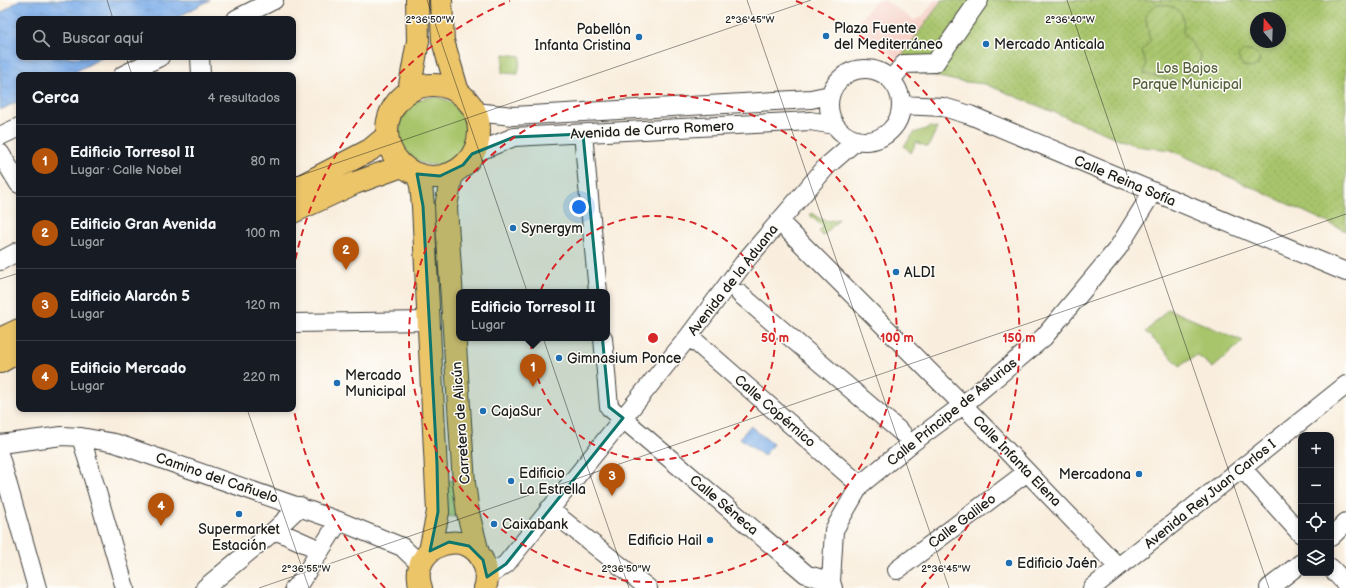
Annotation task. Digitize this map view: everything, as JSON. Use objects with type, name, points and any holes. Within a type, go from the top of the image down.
[{"type":"main road","points":[[409,91],[418,41],[417,0]]},
{"type":"main road","points":[[441,0],[443,40],[458,92]]},
{"type":"main road","points":[[425,85],[442,85],[458,92],[468,100],[475,112],[479,126],[478,141],[472,154],[463,165],[452,173],[428,177],[410,170],[392,152],[387,136],[387,123],[391,110],[398,99],[409,91],[425,85]]},
{"type":"main road","points":[[296,188],[370,150],[387,136]]},
{"type":"main road","points":[[296,211],[355,183],[410,170]]},
{"type":"main road","name":"Carretera de Alicún","points":[[410,170],[421,185],[423,206],[438,512],[425,558],[418,574],[421,588]]},
{"type":"main road","name":"Carretera de Alicún","points":[[452,173],[446,207],[456,322]]},
{"type":"main road","points":[[0,339],[16,331]]},
{"type":"main road","name":"Carretera de Alicún","points":[[457,341],[464,483],[468,513],[478,553],[483,560],[487,585]]},
{"type":"main road","points":[[0,362],[16,354]]},
{"type":"main road","points":[[425,558],[439,545],[454,542],[469,546],[478,553]]},
{"type":"street","points":[[242,16],[274,0]]},
{"type":"street","points":[[891,80],[904,64],[935,63],[979,0]]},
{"type":"street","points":[[129,72],[154,60]]},
{"type":"street","points":[[200,60],[201,72]]},
{"type":"street","points":[[871,69],[879,72],[891,80],[898,90],[901,105],[899,116],[895,125],[887,133],[878,138],[857,140],[837,127],[830,111],[830,95],[839,80],[854,71],[871,69]]},
{"type":"street","name":"Avenida de Curro Romero","points":[[475,112],[514,116],[811,99],[830,95]]},
{"type":"street","name":"Calle Reina Sofía","points":[[901,105],[943,107],[970,115],[1152,193],[1346,272]]},
{"type":"street","name":"Avenida de Curro Romero","points":[[472,154],[514,137],[810,121],[837,127]]},
{"type":"street","name":"Avenida de la Aduana","points":[[827,166],[837,127]]},
{"type":"street","points":[[0,136],[16,128]]},
{"type":"street","points":[[583,134],[598,289]]},
{"type":"street","name":"Avenida de la Aduana","points":[[487,585],[506,564],[689,336],[728,283],[827,166],[857,140]]},
{"type":"street","points":[[0,153],[16,179]]},
{"type":"street","name":"Calle Príncipe de Asturias","points":[[830,586],[834,530],[860,485],[913,442],[963,405],[1044,337],[1118,248],[1152,193]]},
{"type":"street","name":"Calle Infanta Elena","points":[[779,222],[963,405],[1118,567]]},
{"type":"street","points":[[0,261],[16,253]]},
{"type":"street","points":[[740,294],[902,433]]},
{"type":"street","points":[[296,323],[429,321]]},
{"type":"street","name":"Calle Copérnico","points":[[689,336],[860,485]]},
{"type":"street","name":"Calle Séneca","points":[[602,341],[609,407],[806,574],[830,586]]},
{"type":"street","name":"Avenida Rey Juan Carlos I","points":[[1092,588],[1346,385]]},
{"type":"street","name":"Camino del Cañuelo","points":[[0,444],[62,436],[81,437],[115,444],[300,506],[402,547],[425,558]]},
{"type":"street","points":[[81,437],[125,588]]},
{"type":"street","points":[[0,457],[37,588]]},
{"type":"street","points":[[1242,468],[1298,531]]},
{"type":"street","name":"Calle Galileo","points":[[897,570],[1027,472]]},
{"type":"street","points":[[205,588],[275,530],[300,506]]},
{"type":"street","points":[[549,509],[648,588]]},
{"type":"street","points":[[294,588],[299,584],[339,521]]},
{"type":"street","points":[[1334,534],[1346,522]]},
{"type":"street","points":[[275,530],[320,550]]},
{"type":"street","points":[[1269,588],[1298,565]]},
{"type":"street","points":[[1334,571],[1346,584]]},
{"type":"highlighted area","points":[[583,134],[609,407],[623,418],[506,564],[487,577],[483,560],[469,546],[449,542],[430,551],[438,512],[437,464],[423,206],[417,174],[440,176],[463,165],[472,154],[514,137]]},
{"type":"shaded area","points":[[877,0],[884,0],[914,20],[922,17],[935,0],[1095,0],[904,64],[854,26]]},
{"type":"green space","name":"Los Bajos Parque Municipal","points":[[942,0],[1346,0],[1346,231],[1171,150],[1136,146],[985,84],[957,81],[894,67]]},
{"type":"green space","points":[[1157,4],[1170,6],[1179,11],[1183,19],[1183,33],[1200,54],[1200,63],[1183,82],[1144,74],[1146,65],[1142,51],[1150,41],[1145,15]]},
{"type":"green space","points":[[1244,51],[1253,51],[1260,58],[1258,65],[1250,68],[1243,66],[1238,57]]},
{"type":"green space","points":[[504,54],[521,56],[518,74],[502,73]]},
{"type":"green space","points":[[433,97],[446,100],[457,107],[464,118],[467,131],[464,144],[457,155],[446,162],[433,165],[420,162],[409,155],[402,144],[399,131],[402,118],[409,107],[420,100]]},
{"type":"green space","points":[[931,127],[937,128],[928,147],[916,142],[911,153],[904,146],[914,133]]},
{"type":"green space","points":[[812,213],[818,218],[824,220],[839,219],[823,236],[819,232],[823,227],[810,215]]},
{"type":"green space","points":[[1168,309],[1243,341],[1213,368],[1197,355],[1180,366],[1146,332]]},
{"type":"green space","points":[[455,480],[459,517],[446,516],[445,481]]},
{"type":"water","points":[[19,0],[210,0],[180,16],[16,16],[16,60],[97,60],[75,72],[16,72],[16,102],[0,110],[0,14]]},
{"type":"water","points":[[750,426],[773,444],[764,456],[740,438]]},
{"type":"place","name":"Plaza Fuente del Mediterráneo","points":[[826,36]]},
{"type":"place","name":"Pabellón Infanta Cristina","points":[[639,37]]},
{"type":"place","name":"Mercado Anticala","points":[[986,44]]},
{"type":"place","name":"Synergym","points":[[513,228]]},
{"type":"place","name":"Edificio Gran Avenida","points":[[346,270]]},
{"type":"place","name":"ALDI","points":[[896,272]]},
{"type":"place","name":"Gimnasium Ponce","points":[[559,358]]},
{"type":"place","name":"Mercado Municipal","points":[[337,383]]},
{"type":"place","name":"Edificio Torresol II","points":[[533,387]]},
{"type":"place","name":"CajaSur","points":[[483,411]]},
{"type":"place","name":"Mercadona","points":[[1139,474]]},
{"type":"place","name":"Edificio La Estrella","points":[[511,481]]},
{"type":"place","name":"Edificio Alarcón 5","points":[[612,496]]},
{"type":"place","name":"Supermarket Estación","points":[[239,514]]},
{"type":"place","name":"Caixabank","points":[[494,524]]},
{"type":"place","name":"Edificio Mercado","points":[[161,526]]},
{"type":"place","name":"Edificio Hail","points":[[710,540]]},
{"type":"place","name":"Edificio Jaén","points":[[1009,563]]}]
